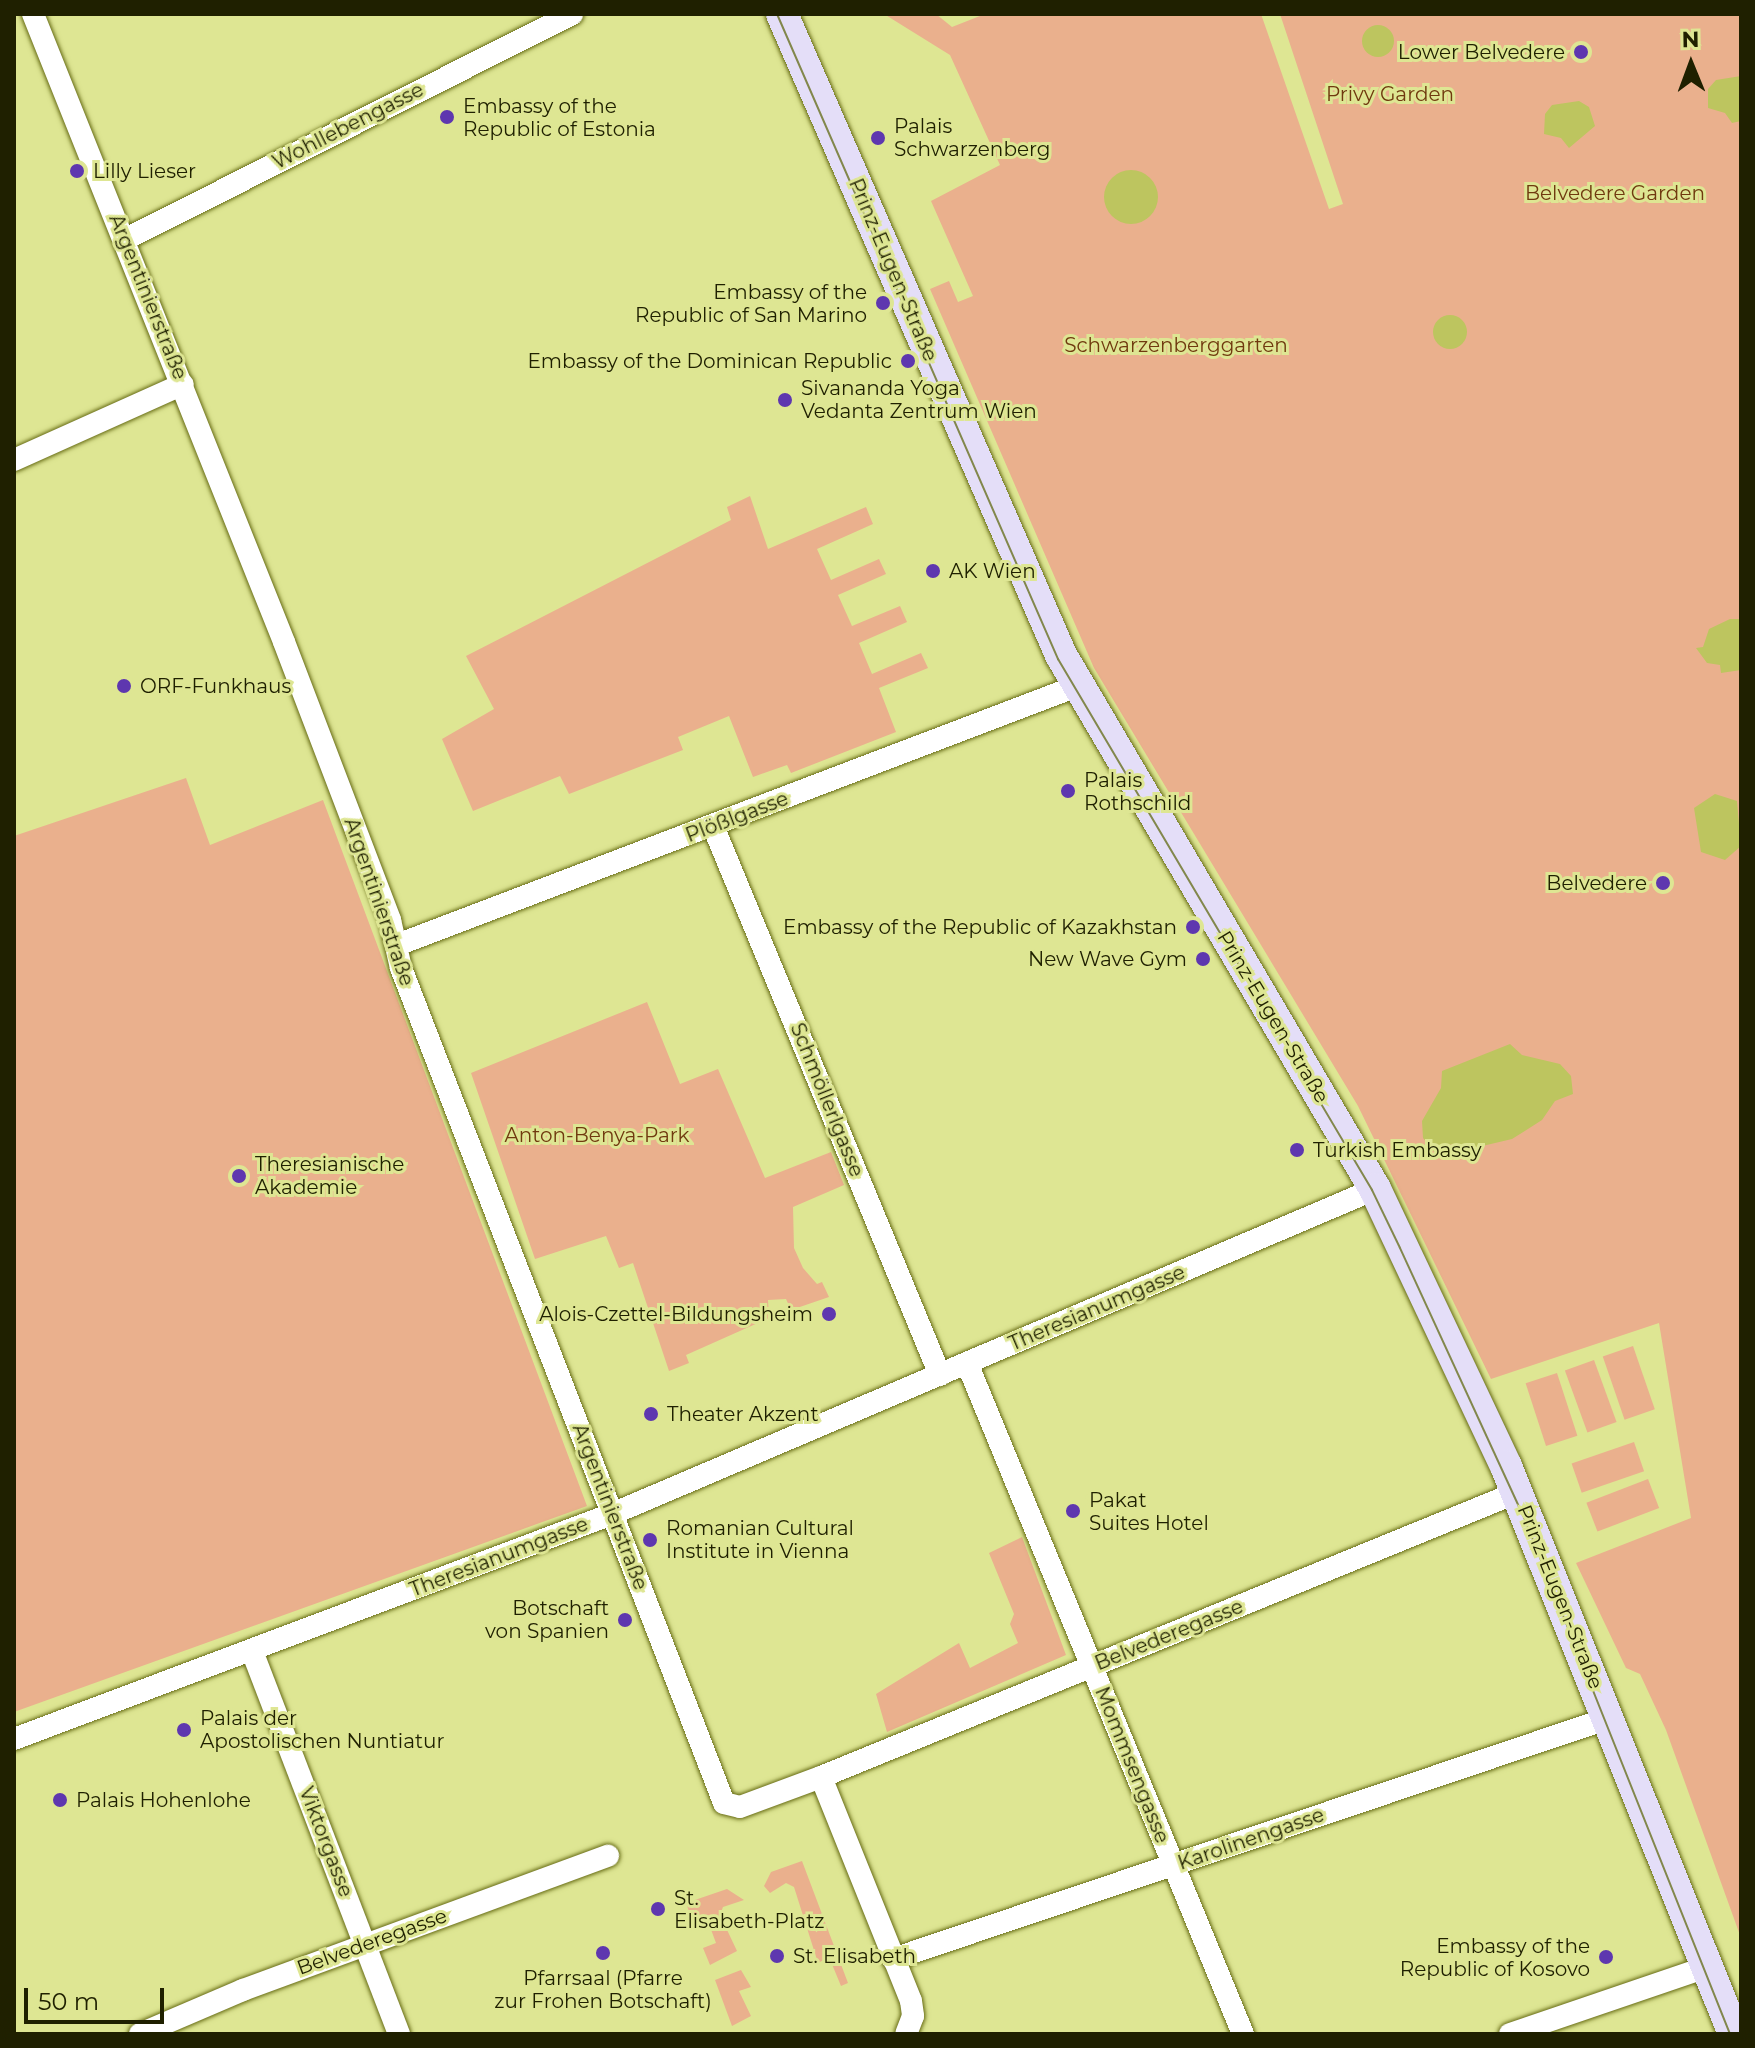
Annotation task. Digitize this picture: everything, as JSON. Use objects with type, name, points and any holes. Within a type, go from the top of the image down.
[{"type":"street","name":"Argentinierstraße","points":[[33,14],[183,384],[397,945],[435,1058],[719,1792]]},
{"type":"street","name":"Wohllebengasse","points":[[124,240],[572,14]]},
{"type":"street","name":"Prinz-Eugen-Straße","points":[[782,14],[1077,686],[1375,1189],[1518,1492],[1734,2034]]},
{"type":"street","points":[[14,460],[183,384]]},
{"type":"street","name":"Plößlgasse","points":[[397,945],[1077,686]]},
{"type":"street","name":"Schmöllerlgasse","points":[[713,826],[940,1375]]},
{"type":"street","name":"Theresianumgasse","points":[[14,1739],[612,1514],[1375,1189]]},
{"type":"street","name":"Mommsengasse","points":[[967,1363],[1243,2034]]},
{"type":"street","name":"Belvederegasse","points":[[719,1792],[724,1803],[740,1807],[821,1777],[1518,1492]]},
{"type":"street","name":"Viktorgasse","points":[[252,1651],[399,2034]]},
{"type":"street","name":"Karolinengasse","points":[[893,1959],[1609,1718]]},
{"type":"street","points":[[821,1777],[912,2008],[906,2034]]},
{"type":"street","name":"Belvederegasse","points":[[140,2034],[365,1943],[608,1856]]},
{"type":"street","points":[[1510,2034],[1707,1967]]},
{"type":"green space","points":[[884,14],[936,14],[952,27],[985,14],[1261,14],[1329,209],[1343,204],[1280,14],[1741,14],[1741,1938],[1666,1730],[1640,1674],[1626,1668],[1576,1563],[1691,1518],[1659,1323],[1491,1379],[1358,1106],[1094,668],[930,289],[949,281],[958,302],[973,296],[931,201],[1000,165],[950,55]]},
{"type":"green space","points":[[750,496],[768,549],[866,507],[873,524],[817,549],[831,580],[879,559],[886,574],[838,595],[852,626],[900,606],[907,622],[859,643],[872,674],[921,653],[928,668],[879,688],[896,732],[791,773],[787,765],[753,777],[729,716],[678,737],[683,750],[569,794],[560,776],[473,811],[442,739],[494,709],[466,656],[731,520],[727,507]]},
{"type":"green space","name":"Theresianische Akademie","points":[[186,778],[210,845],[323,800],[587,1506],[14,1712],[14,836]]},
{"type":"green space","name":"Anton-Benya-Park","points":[[647,1002],[680,1084],[718,1069],[765,1178],[831,1152],[844,1185],[793,1207],[794,1248],[803,1268],[817,1284],[822,1282],[829,1297],[791,1310],[786,1299],[768,1300],[769,1318],[686,1355],[689,1363],[669,1371],[633,1263],[619,1268],[606,1236],[535,1259],[471,1073]]},
{"type":"green space","points":[[1633,1346],[1655,1409],[1625,1420],[1603,1356]]},
{"type":"green space","points":[[1594,1360],[1617,1422],[1587,1433],[1565,1371]]},
{"type":"green space","points":[[1557,1373],[1577,1436],[1546,1446],[1526,1383]]},
{"type":"green space","points":[[1634,1442],[1644,1471],[1582,1493],[1572,1463]]},
{"type":"green space","points":[[1648,1479],[1659,1508],[1597,1532],[1586,1503]]},
{"type":"green space","points":[[1022,1537],[1066,1655],[887,1732],[876,1694],[959,1643],[970,1668],[1018,1643],[1010,1624],[1014,1614],[989,1553]]},
{"type":"green space","points":[[802,1861],[848,1983],[841,1986],[829,1957],[818,1963],[794,1887],[786,1883],[770,1893],[764,1886],[771,1872]]},
{"type":"green space","points":[[727,1889],[744,1900],[723,1907],[720,1915],[737,1951],[710,1965],[703,1948],[716,1943],[706,1916],[692,1920],[686,1903]]},
{"type":"green space","points":[[741,1970],[751,1987],[739,1991],[751,2016],[732,2026],[715,1980]]},
{"type":"shaded area","points":[[1378,25],[1389,30],[1394,41],[1389,52],[1378,57],[1367,52],[1362,41],[1367,30]]},
{"type":"shaded area","points":[[1741,76],[1741,121],[1732,123],[1725,113],[1708,108],[1708,89],[1716,80]]},
{"type":"shaded area","points":[[1579,101],[1589,107],[1595,126],[1569,148],[1561,138],[1544,134],[1545,114],[1552,105]]},
{"type":"shaded area","points":[[1131,170],[1150,178],[1158,197],[1150,216],[1131,224],[1112,216],[1104,197],[1112,178]]},
{"type":"shaded area","points":[[1450,315],[1462,320],[1467,332],[1462,344],[1450,349],[1438,344],[1433,332],[1438,320]]},
{"type":"shaded area","points":[[1730,619],[1741,619],[1741,670],[1721,673],[1720,665],[1707,663],[1696,648],[1703,647],[1709,629]]},
{"type":"shaded area","points":[[1715,794],[1737,801],[1741,846],[1725,860],[1701,852],[1694,808]]},
{"type":"shaded area","points":[[1510,1044],[1522,1055],[1560,1064],[1571,1076],[1573,1094],[1555,1101],[1542,1120],[1512,1139],[1474,1148],[1452,1144],[1435,1153],[1423,1138],[1422,1121],[1441,1088],[1442,1071]]},
{"type":"tram line","points":[[777,14],[1058,659],[1372,1190],[1400,1248],[1523,1515],[1730,2034]]},
{"type":"place","name":"Lower Belvedere","points":[[1581,52]]},
{"type":"place","name":"Embassy of the Republic of Estonia","points":[[447,117]]},
{"type":"place","name":"Palais Schwarzenberg","points":[[878,138]]},
{"type":"place","name":"Lilly Lieser","points":[[77,171]]},
{"type":"place","name":"Embassy of the Republic of San Marino","points":[[883,303]]},
{"type":"place","name":"Embassy of the Dominican Republic","points":[[908,361]]},
{"type":"place","name":"Sivananda Yoga Vedanta Zentrum Wien","points":[[785,400]]},
{"type":"place","name":"AK Wien","points":[[933,571]]},
{"type":"place","name":"ORF-Funkhaus","points":[[124,686]]},
{"type":"place","name":"Palais Rothschild","points":[[1068,791]]},
{"type":"place","name":"Belvedere","points":[[1663,883]]},
{"type":"place","name":"Embassy of the Republic of Kazakhstan","points":[[1193,927]]},
{"type":"place","name":"New Wave Gym","points":[[1203,959]]},
{"type":"place","name":"Turkish Embassy","points":[[1297,1150]]},
{"type":"place","name":"Theresianische Akademie","points":[[239,1176]]},
{"type":"place","name":"Alois-Czettel-Bildungsheim","points":[[829,1314]]},
{"type":"place","name":"Theater Akzent","points":[[651,1414]]},
{"type":"place","name":"Pakat Suites Hotel","points":[[1073,1511]]},
{"type":"place","name":"Romanian Cultural Institute in Vienna","points":[[650,1540]]},
{"type":"place","name":"Botschaft von Spanien","points":[[625,1620]]},
{"type":"place","name":"Palais der Apostolischen Nuntiatur","points":[[184,1730]]},
{"type":"place","name":"Palais Hohenlohe","points":[[60,1800]]},
{"type":"place","name":"St. Elisabeth-Platz","points":[[658,1909]]},
{"type":"place","name":"Pfarrsaal (Pfarre zur Frohen Botschaft)","points":[[603,1953]]},
{"type":"place","name":"St. Elisabeth","points":[[777,1956]]},
{"type":"place","name":"Embassy of the Republic of Kosovo","points":[[1606,1957]]},
{"type":"park label","name":"Privy Garden","points":[[1390,94]]},
{"type":"park label","name":"Belvedere Garden","points":[[1615,193]]},
{"type":"park label","name":"Schwarzenberggarten","points":[[1176,345]]}]
